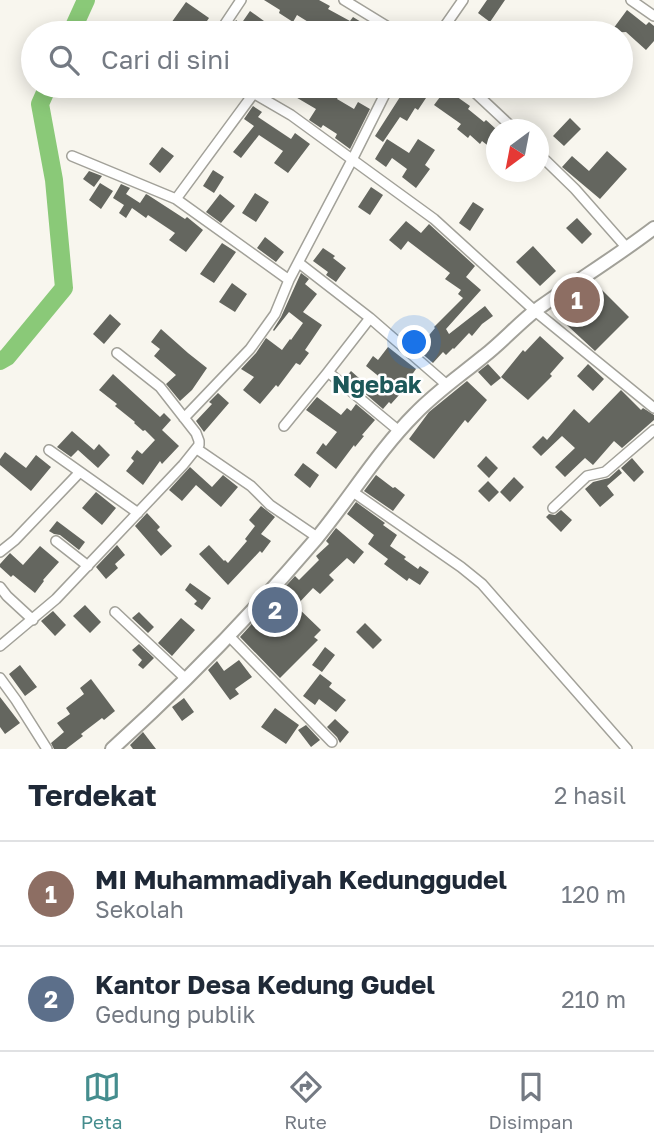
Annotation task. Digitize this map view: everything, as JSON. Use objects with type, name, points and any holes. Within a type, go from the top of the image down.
[{"type":"main road","points":[[113,749],[187,679],[271,591],[416,412],[535,311],[654,228]]},
{"type":"street","points":[[227,21],[241,0]]},
{"type":"street","points":[[344,0],[378,21]]},
{"type":"street","points":[[448,21],[463,0]]},
{"type":"street","points":[[631,0],[654,16]]},
{"type":"street","points":[[176,199],[250,98]]},
{"type":"street","points":[[262,98],[291,115],[435,219],[535,311],[654,408]]},
{"type":"street","points":[[184,418],[256,341],[275,314],[289,279],[383,98]]},
{"type":"street","points":[[481,98],[503,119]]},
{"type":"street","points":[[72,156],[176,199],[289,279]]},
{"type":"street","points":[[549,164],[627,248]]},
{"type":"street","points":[[299,262],[370,318],[447,385]]},
{"type":"street","points":[[284,426],[370,318]]},
{"type":"street","points":[[0,646],[56,599],[199,445],[198,438],[171,399],[117,353]]},
{"type":"street","points":[[328,372],[399,431]]},
{"type":"street","points":[[553,508],[587,476],[605,472],[654,430]]},
{"type":"street","points":[[197,449],[317,537]]},
{"type":"street","points":[[49,450],[138,513]]},
{"type":"street","points":[[0,552],[15,540],[80,472]]},
{"type":"street","points":[[353,492],[445,555],[482,584],[627,749]]},
{"type":"street","points":[[56,541],[88,566]]},
{"type":"street","points":[[0,587],[33,620]]},
{"type":"street","points":[[115,612],[187,679]]},
{"type":"street","points":[[229,636],[332,742]]},
{"type":"street","points":[[0,678],[47,749]]},
{"type":"building","points":[[264,0],[319,0],[330,6],[328,9],[350,21],[307,21],[297,15],[291,21],[279,13],[280,10]]},
{"type":"building","points":[[487,0],[505,0],[491,21],[478,13]]},
{"type":"building","points":[[186,2],[209,18],[207,21],[173,21]]},
{"type":"building","points":[[627,10],[646,25],[649,22],[654,26],[654,41],[646,50],[633,38],[633,21],[619,21]]},
{"type":"building","points":[[250,11],[264,21],[243,21]]},
{"type":"building","points":[[297,98],[338,98],[354,109],[358,102],[370,109],[350,149],[335,138],[337,134],[309,120],[316,109]]},
{"type":"building","points":[[399,98],[426,98],[418,110],[415,108],[407,121],[400,117],[383,142],[375,136]]},
{"type":"building","points":[[439,98],[459,98],[484,122],[486,120],[486,144],[482,141],[480,144],[470,135],[468,138],[457,129],[461,124],[434,105]]},
{"type":"building","points":[[253,106],[262,112],[258,117],[291,139],[295,133],[310,144],[288,173],[274,163],[283,151],[259,135],[241,158],[233,152],[254,126],[244,119]]},
{"type":"building","points":[[570,118],[581,129],[564,146],[553,136]]},
{"type":"building","points":[[387,139],[409,153],[418,139],[435,150],[425,165],[430,169],[416,188],[402,177],[407,169],[392,158],[386,167],[375,159]]},
{"type":"building","points":[[162,147],[174,156],[160,173],[149,164]]},
{"type":"building","points":[[607,151],[627,169],[600,199],[562,167],[572,156],[589,171]]},
{"type":"building","points":[[213,170],[224,177],[214,193],[203,186]]},
{"type":"building","points":[[89,171],[102,176],[94,187],[83,179]]},
{"type":"building","points":[[100,183],[113,191],[101,209],[89,200]]},
{"type":"building","points":[[121,184],[130,188],[126,194],[140,203],[146,194],[185,219],[187,217],[203,230],[186,252],[169,240],[175,233],[148,215],[146,218],[132,208],[126,218],[119,213],[124,205],[113,198]]},
{"type":"building","points":[[371,187],[383,195],[370,215],[358,207]]},
{"type":"building","points":[[255,193],[269,202],[256,222],[242,213]]},
{"type":"building","points":[[220,194],[235,206],[221,223],[206,212]]},
{"type":"building","points":[[473,202],[484,209],[470,231],[459,223]]},
{"type":"building","points":[[577,218],[592,234],[582,244],[566,228]]},
{"type":"building","points":[[406,221],[421,233],[429,224],[475,266],[466,277],[481,290],[446,329],[449,334],[485,306],[493,316],[472,336],[469,333],[454,349],[446,355],[443,352],[433,363],[406,340],[415,331],[425,340],[463,298],[458,294],[461,290],[445,279],[450,273],[408,241],[401,250],[389,240]]},
{"type":"building","points":[[265,237],[284,252],[276,262],[257,248]]},
{"type":"building","points":[[222,243],[236,252],[214,283],[200,274]]},
{"type":"building","points":[[533,246],[556,271],[540,286],[516,262]]},
{"type":"building","points":[[323,248],[346,268],[336,282],[313,261]]},
{"type":"building","points":[[301,273],[309,279],[305,284],[317,294],[303,312],[322,325],[305,350],[309,353],[300,365],[296,363],[278,387],[276,385],[260,404],[243,390],[254,377],[241,369],[266,338],[282,350],[303,323],[289,312],[273,330]]},
{"type":"building","points":[[593,281],[629,317],[595,351],[556,315]]},
{"type":"building","points":[[232,283],[247,294],[235,312],[219,302]]},
{"type":"building","points":[[110,314],[121,324],[104,344],[93,334]]},
{"type":"building","points":[[161,329],[207,368],[192,390],[180,401],[166,384],[176,375],[154,356],[160,349],[151,342]]},
{"type":"building","points":[[540,336],[564,358],[550,374],[552,376],[528,400],[501,377],[523,350],[525,352]]},
{"type":"building","points":[[388,347],[416,369],[406,383],[408,385],[383,409],[346,377],[351,371],[377,394],[387,383],[366,366],[373,356],[378,360]]},
{"type":"building","points":[[488,364],[501,378],[491,386],[478,372]]},
{"type":"building","points":[[588,364],[604,379],[593,391],[577,376]]},
{"type":"building","points":[[113,374],[160,417],[164,413],[171,420],[162,430],[179,446],[162,464],[160,461],[143,485],[126,471],[134,461],[131,458],[137,450],[142,454],[155,440],[99,390]]},
{"type":"building","points":[[467,381],[487,400],[468,423],[465,420],[434,459],[409,439],[429,412]]},
{"type":"building","points":[[621,390],[641,410],[643,408],[654,415],[654,420],[622,448],[614,441],[593,465],[585,458],[565,477],[555,467],[575,448],[562,436],[541,456],[532,447],[543,436],[547,440],[574,409],[589,423]]},
{"type":"building","points":[[218,393],[229,403],[204,432],[196,421]]},
{"type":"building","points":[[317,397],[341,415],[347,408],[351,411],[356,404],[375,420],[336,469],[316,453],[323,443],[326,446],[337,432],[306,410]]},
{"type":"building","points":[[72,431],[94,450],[99,444],[110,455],[98,468],[78,450],[71,457],[57,447]]},
{"type":"building","points":[[5,452],[26,468],[36,455],[51,467],[31,491],[0,465],[0,459]]},
{"type":"building","points":[[486,456],[498,468],[489,478],[477,466]]},
{"type":"building","points":[[632,458],[644,472],[634,482],[621,468]]},
{"type":"building","points":[[303,463],[319,475],[310,488],[294,475]]},
{"type":"building","points":[[190,467],[212,487],[223,475],[238,487],[221,507],[196,485],[182,501],[169,490]]},
{"type":"building","points":[[619,469],[622,473],[607,486],[614,495],[600,507],[585,489],[593,482],[609,478]]},
{"type":"building","points":[[376,475],[405,495],[393,511],[364,491]]},
{"type":"building","points":[[514,477],[524,487],[510,502],[500,492]]},
{"type":"building","points":[[488,481],[499,492],[489,502],[478,491]]},
{"type":"building","points":[[96,492],[116,508],[102,525],[82,508]]},
{"type":"building","points":[[356,502],[397,535],[390,546],[418,569],[420,566],[429,572],[420,585],[409,578],[407,581],[384,564],[388,559],[368,544],[374,535],[347,514]]},
{"type":"building","points":[[261,506],[275,517],[261,534],[271,541],[228,585],[199,554],[209,545],[228,563],[247,541],[245,539],[255,526],[249,520]]},
{"type":"building","points":[[561,510],[572,520],[561,532],[546,517]]},
{"type":"building","points":[[147,513],[160,527],[157,530],[172,546],[161,556],[135,526]]},
{"type":"building","points":[[57,521],[85,542],[79,550],[60,535],[49,531]]},
{"type":"building","points":[[336,528],[364,552],[354,564],[347,558],[329,575],[334,580],[320,594],[313,588],[296,606],[321,630],[314,637],[318,640],[280,678],[240,637],[295,576],[299,580],[319,560],[316,556],[329,544],[326,541]]},
{"type":"building","points":[[117,545],[125,555],[115,564],[118,568],[106,579],[96,567]]},
{"type":"building","points":[[40,546],[59,562],[35,593],[13,575],[11,577],[0,564],[10,553],[23,565]]},
{"type":"building","points":[[190,583],[211,598],[202,610],[194,604],[197,601],[185,590]]},
{"type":"building","points":[[85,605],[101,622],[90,633],[73,616]]},
{"type":"building","points":[[53,611],[66,625],[55,636],[41,621]]},
{"type":"building","points":[[139,612],[154,627],[148,633],[132,618]]},
{"type":"building","points":[[181,618],[195,630],[172,656],[158,643]]},
{"type":"building","points":[[365,623],[382,640],[373,649],[356,632]]},
{"type":"building","points":[[139,644],[154,658],[143,669],[138,665],[142,660],[132,650]]},
{"type":"building","points":[[325,647],[335,655],[322,672],[312,665]]},
{"type":"building","points":[[239,660],[252,677],[235,689],[239,694],[230,700],[208,670],[217,661],[224,671]]},
{"type":"building","points":[[20,665],[37,687],[25,696],[9,674]]},
{"type":"building","points":[[320,674],[332,683],[329,687],[346,700],[336,712],[319,699],[315,705],[303,696]]},
{"type":"building","points":[[91,679],[115,711],[81,734],[83,736],[66,749],[54,749],[51,743],[64,732],[57,723],[70,714],[66,708],[84,694],[80,688]]},
{"type":"building","points":[[0,697],[20,723],[5,734],[0,727]]},
{"type":"building","points":[[184,698],[194,712],[182,721],[172,707]]},
{"type":"building","points":[[275,708],[299,725],[286,744],[261,727]]},
{"type":"building","points":[[335,719],[349,732],[340,743],[327,727]]},
{"type":"building","points":[[306,725],[320,740],[311,747],[298,730]]},
{"type":"building","points":[[143,732],[156,749],[133,749],[130,745]]},
{"type":"waterway","points":[[76,21],[86,0]]},
{"type":"waterway","points":[[0,361],[7,357],[64,288],[54,180],[40,104],[43,98]]},
{"type":"place","name":"MI Muhammadiyah Kedunggudel","points":[[577,300]]},
{"type":"place","name":"Kantor Desa Kedung Gudel","points":[[275,610]]},
{"type":"district","name":"Ngebak","points":[[377,383]]}]
